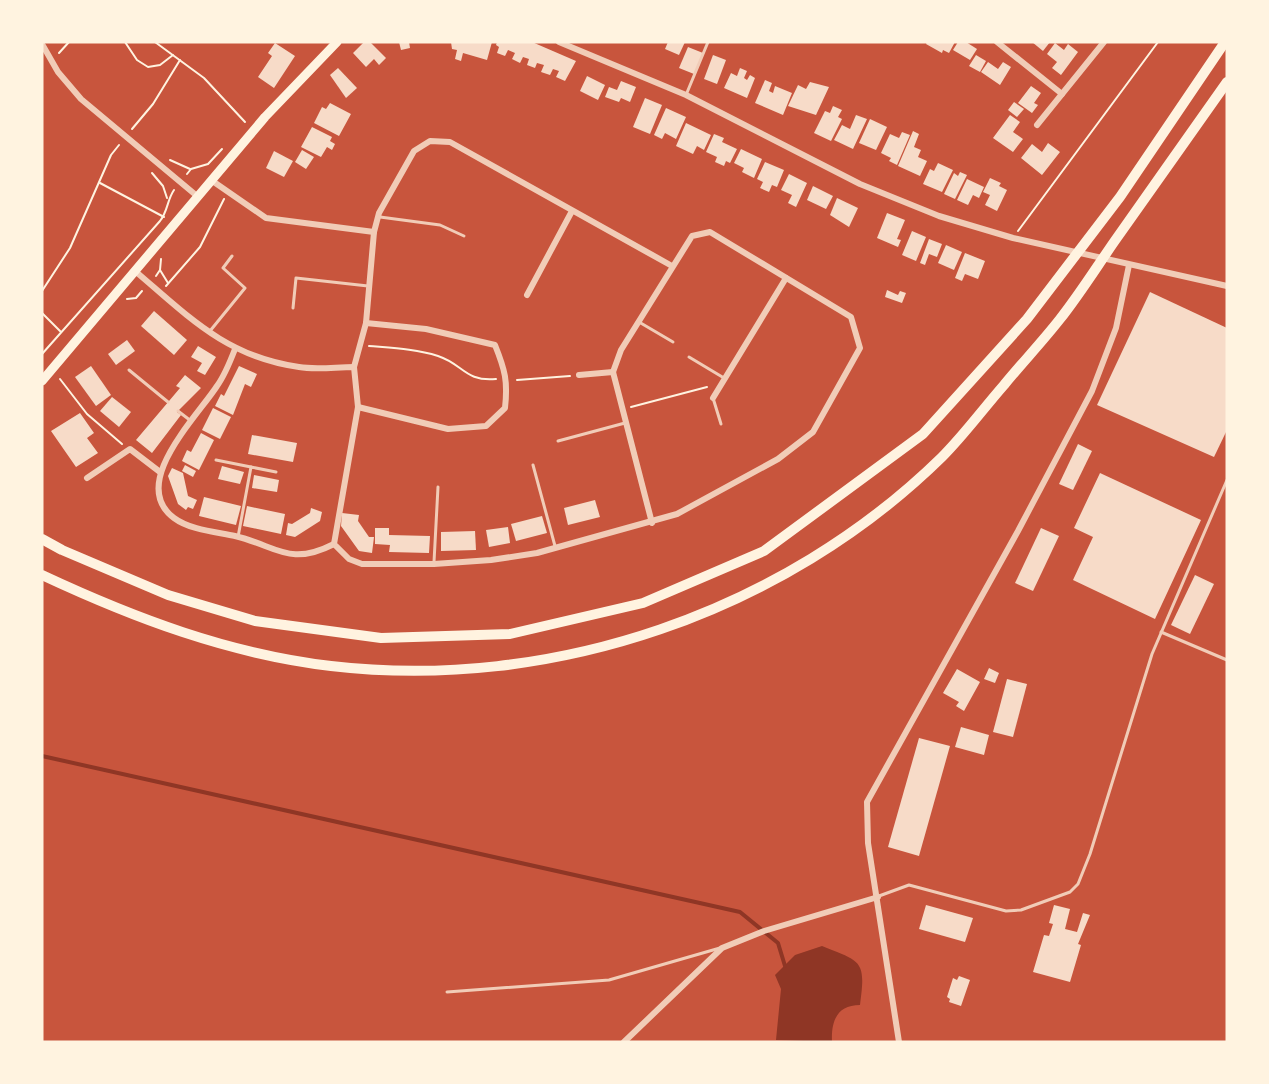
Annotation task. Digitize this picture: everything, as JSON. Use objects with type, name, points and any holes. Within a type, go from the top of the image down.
[{"type":"main road","points":[[42,381],[265,117],[338,42]]},
{"type":"main road","points":[[42,539],[62,550],[168,595],[244,618],[381,638],[510,634],[643,603],[764,551],[923,434],[1027,319],[1120,197],[1225,42]]},
{"type":"main road","points":[[42,575],[109,606],[182,633],[255,652],[330,666],[395,671],[456,670],[547,659],[636,637],[705,615],[775,580],[866,524],[944,456],[1061,318],[1227,82]]},
{"type":"street","points":[[559,42],[686,95],[860,184],[966,226],[1227,286]]},
{"type":"street","points":[[997,42],[1062,94]]},
{"type":"street","points":[[1036,125],[1104,42]]},
{"type":"street","points":[[42,44],[49,59],[74,92],[197,196]]},
{"type":"street","points":[[334,544],[358,407],[354,367],[366,323],[374,232],[378,216],[414,151],[430,141],[450,142],[672,266]]},
{"type":"street","points":[[211,180],[266,218],[374,232]]},
{"type":"street","points":[[527,295],[572,211]]},
{"type":"street","points":[[334,544],[349,559],[362,564],[434,564],[491,560],[555,548],[652,523],[677,514],[778,459],[813,432],[860,348],[851,317],[710,232],[692,236],[621,350],[613,372],[652,523]]},
{"type":"street","points":[[899,1042],[868,843],[867,802],[1018,531],[1092,391],[1116,328],[1129,265]]},
{"type":"street","points":[[135,271],[209,332],[236,350],[261,359],[300,368],[354,367]]},
{"type":"street","points":[[713,398],[786,278]]},
{"type":"street","points":[[358,407],[448,429],[486,426],[505,408],[507,379],[495,345],[426,329],[366,323]]},
{"type":"street","points":[[236,350],[218,385],[191,421],[160,472],[158,492],[161,506],[175,519],[256,541],[280,554],[317,553],[334,544]]},
{"type":"street","points":[[579,375],[613,372]]},
{"type":"street","points":[[507,379],[517,380]]},
{"type":"street","points":[[87,478],[130,449],[160,472]]},
{"type":"street","points":[[624,1042],[722,948],[764,931],[878,897]]},
{"type":"lane","points":[[686,95],[708,42]]},
{"type":"lane","points":[[378,216],[440,225],[464,236]]},
{"type":"lane","points":[[209,332],[245,288],[223,268],[232,256]]},
{"type":"lane","points":[[293,308],[296,278],[370,286]]},
{"type":"lane","points":[[639,322],[673,342]]},
{"type":"lane","points":[[689,357],[723,381]]},
{"type":"lane","points":[[129,370],[168,402]]},
{"type":"lane","points":[[713,398],[721,424]]},
{"type":"lane","points":[[178,411],[191,421]]},
{"type":"lane","points":[[558,441],[626,423]]},
{"type":"lane","points":[[216,460],[276,472]]},
{"type":"lane","points":[[533,465],[555,548]]},
{"type":"lane","points":[[238,537],[251,467]]},
{"type":"lane","points":[[878,897],[909,885],[1014,911],[1070,892],[1078,884],[1090,854],[1152,654],[1227,480]]},
{"type":"lane","points":[[434,564],[434,515],[438,487]]},
{"type":"lane","points":[[1161,632],[1227,660]]},
{"type":"lane","points":[[447,992],[609,980],[722,948]]},
{"type":"path","points":[[49,59],[69,42]]},
{"type":"path","points":[[125,42],[137,60],[148,67],[160,65],[173,55]]},
{"type":"path","points":[[155,42],[208,81],[246,122]]},
{"type":"path","points":[[1013,238],[1158,42]]},
{"type":"path","points":[[42,291],[70,248],[111,155],[153,104],[180,60]]},
{"type":"path","points":[[100,183],[164,217]]},
{"type":"path","points":[[42,354],[164,217],[168,199],[179,183]]},
{"type":"path","points":[[160,292],[200,247],[224,198],[219,194],[223,188]]},
{"type":"path","points":[[160,270],[168,284]]},
{"type":"path","points":[[42,313],[62,332]]},
{"type":"path","points":[[360,345],[435,355],[481,381],[507,379]]},
{"type":"path","points":[[56,375],[87,414],[112,438],[130,449]]},
{"type":"path","points":[[517,380],[579,375]]},
{"type":"path","points":[[622,409],[723,381]]},
{"type":"shaded area","points":[[822,946],[846,956],[858,965],[862,979],[860,1005],[846,1008],[837,1016],[834,1021],[832,1042],[776,1040],[781,989],[775,975],[795,955]]},
{"type":"building","points":[[364,42],[370,42],[386,58],[379,65],[374,59],[366,67],[353,53]]},
{"type":"building","points":[[399,42],[409,42],[410,48],[401,50]]},
{"type":"building","points":[[451,42],[492,42],[487,60],[463,53],[461,61],[455,59],[457,50],[452,49]]},
{"type":"building","points":[[497,42],[532,42],[576,61],[565,81],[556,77],[559,71],[553,69],[550,75],[541,72],[544,65],[537,63],[535,68],[527,65],[529,59],[523,57],[520,63],[512,59],[515,53],[508,50],[505,56],[497,53],[499,47],[496,45]]},
{"type":"building","points":[[668,42],[685,42],[679,55],[665,49]]},
{"type":"building","points":[[927,42],[955,42],[949,53],[943,50],[942,53],[926,44]]},
{"type":"building","points":[[958,42],[966,42],[977,49],[970,60],[953,50]]},
{"type":"building","points":[[1032,42],[1050,42],[1043,51]]},
{"type":"building","points":[[275,43],[295,56],[274,88],[258,77],[272,56],[268,53]]},
{"type":"building","points":[[1055,43],[1064,50],[1068,44],[1078,52],[1061,75],[1052,68],[1057,62],[1047,54]]},
{"type":"building","points":[[688,47],[703,53],[694,74],[679,68]]},
{"type":"building","points":[[713,55],[726,60],[717,84],[704,79]]},
{"type":"building","points":[[976,55],[986,61],[980,72],[969,66]]},
{"type":"building","points":[[988,62],[998,69],[1003,62],[1011,67],[1000,85],[981,72]]},
{"type":"building","points":[[338,68],[357,88],[346,98],[330,75]]},
{"type":"building","points":[[740,68],[747,71],[744,78],[747,80],[750,75],[755,78],[747,98],[724,88],[731,73],[737,76]]},
{"type":"building","points":[[587,76],[605,85],[598,100],[580,91]]},
{"type":"building","points":[[765,80],[772,83],[769,91],[773,93],[775,86],[792,93],[783,115],[755,103]]},
{"type":"building","points":[[621,81],[636,87],[630,102],[621,98],[619,102],[605,97],[609,87],[617,90]]},
{"type":"building","points":[[810,82],[829,87],[816,115],[788,106],[798,85],[806,89]]},
{"type":"building","points":[[1031,86],[1041,93],[1034,103],[1038,105],[1032,113],[1018,103]]},
{"type":"building","points":[[645,98],[662,105],[650,134],[633,127]]},
{"type":"building","points":[[1014,102],[1024,109],[1017,117],[1008,110]]},
{"type":"building","points":[[330,103],[351,114],[339,136],[314,123],[322,107],[326,109]]},
{"type":"building","points":[[833,106],[842,110],[838,117],[842,119],[831,141],[814,133],[825,111],[830,113]]},
{"type":"building","points":[[666,108],[686,117],[676,139],[665,133],[662,139],[654,135]]},
{"type":"building","points":[[856,115],[867,119],[853,149],[834,140],[842,125],[850,129]]},
{"type":"building","points":[[1010,115],[1020,122],[1013,132],[1023,139],[1013,152],[993,138]]},
{"type":"building","points":[[870,119],[887,127],[876,150],[859,143]]},
{"type":"building","points":[[686,123],[711,135],[704,150],[697,146],[693,154],[676,146]]},
{"type":"building","points":[[312,127],[332,137],[330,141],[335,144],[332,150],[327,147],[321,157],[301,147]]},
{"type":"building","points":[[913,131],[919,134],[914,147],[921,150],[918,157],[927,161],[920,176],[898,166]]},
{"type":"building","points":[[902,132],[910,135],[897,165],[889,161],[891,158],[881,153],[890,134],[899,138]]},
{"type":"building","points":[[714,134],[724,138],[722,142],[737,149],[730,163],[726,161],[724,166],[715,162],[717,157],[706,152]]},
{"type":"building","points":[[1048,143],[1060,152],[1042,175],[1021,158],[1032,144],[1042,152]]},
{"type":"building","points":[[741,149],[762,159],[754,178],[742,172],[744,168],[734,163]]},
{"type":"building","points":[[302,150],[314,157],[306,169],[295,162]]},
{"type":"building","points":[[274,151],[293,161],[284,177],[266,168]]},
{"type":"building","points":[[765,162],[784,170],[777,187],[772,185],[769,192],[760,188],[763,182],[757,179]]},
{"type":"building","points":[[938,163],[953,170],[942,192],[923,184],[930,169],[934,171]]},
{"type":"building","points":[[960,172],[967,175],[955,199],[944,194],[954,173],[958,176]]},
{"type":"building","points":[[789,174],[807,183],[796,207],[788,203],[792,195],[781,190]]},
{"type":"building","points":[[990,178],[1001,183],[999,186],[1007,190],[997,211],[985,205],[990,195],[983,192]]},
{"type":"building","points":[[967,179],[984,187],[979,198],[973,195],[968,205],[957,200]]},
{"type":"building","points":[[813,186],[833,196],[826,209],[807,200]]},
{"type":"building","points":[[837,198],[858,208],[849,227],[830,215]]},
{"type":"building","points":[[887,213],[905,220],[897,239],[901,240],[898,247],[877,238]]},
{"type":"building","points":[[912,231],[926,237],[916,261],[902,255]]},
{"type":"building","points":[[929,239],[942,244],[937,257],[929,254],[925,265],[920,263]]},
{"type":"building","points":[[946,245],[962,252],[954,270],[938,263]]},
{"type":"building","points":[[965,253],[985,261],[978,279],[965,274],[962,281],[955,278]]},
{"type":"building","points":[[887,290],[898,295],[900,291],[906,293],[902,303],[885,297]]},
{"type":"building","points":[[1150,292],[1227,328],[1227,430],[1214,457],[1097,405]]},
{"type":"building","points":[[154,311],[187,340],[174,355],[141,326]]},
{"type":"building","points":[[127,340],[135,351],[116,365],[108,354]]},
{"type":"building","points":[[198,346],[216,357],[205,375],[197,371],[202,363],[191,357]]},
{"type":"building","points":[[91,366],[111,395],[96,406],[75,377]]},
{"type":"building","points":[[239,366],[257,374],[251,387],[245,384],[233,415],[215,406],[221,394],[224,396]]},
{"type":"building","points":[[185,375],[201,388],[177,412],[181,415],[152,453],[136,440],[180,388],[176,386]]},
{"type":"building","points":[[112,397],[131,412],[119,427],[100,411]]},
{"type":"building","points":[[213,408],[231,417],[220,439],[202,430]]},
{"type":"building","points":[[80,413],[94,433],[87,438],[98,453],[76,467],[51,431]]},
{"type":"building","points":[[201,433],[214,440],[199,470],[182,461],[187,450],[191,452]]},
{"type":"building","points":[[252,435],[297,443],[293,462],[248,454]]},
{"type":"building","points":[[1078,444],[1092,451],[1073,490],[1059,484]]},
{"type":"building","points":[[185,465],[196,471],[193,477],[182,471]]},
{"type":"building","points":[[222,466],[244,472],[240,484],[218,479]]},
{"type":"building","points":[[172,468],[183,473],[188,496],[197,500],[193,509],[188,507],[186,510],[178,504],[168,476]]},
{"type":"building","points":[[1100,473],[1201,520],[1155,619],[1073,580],[1093,537],[1074,528]]},
{"type":"building","points":[[254,475],[279,480],[277,492],[252,488]]},
{"type":"building","points":[[204,497],[241,506],[236,525],[199,516]]},
{"type":"building","points":[[595,500],[600,517],[568,525],[564,508]]},
{"type":"building","points":[[247,506],[285,514],[281,534],[243,526]]},
{"type":"building","points":[[311,508],[322,512],[320,521],[295,537],[286,535],[288,523],[292,524],[310,513]]},
{"type":"building","points":[[342,513],[359,515],[358,521],[369,537],[374,537],[372,553],[359,551],[341,526]]},
{"type":"building","points":[[542,516],[547,533],[516,541],[511,524]]},
{"type":"building","points":[[508,527],[510,543],[489,547],[486,530]]},
{"type":"building","points":[[375,528],[389,528],[389,535],[430,536],[429,553],[389,552],[390,545],[375,544]]},
{"type":"building","points":[[1041,528],[1059,536],[1033,591],[1015,583]]},
{"type":"building","points":[[475,531],[476,550],[441,551],[441,532]]},
{"type":"building","points":[[1195,575],[1214,584],[1190,634],[1171,625]]},
{"type":"building","points":[[989,668],[999,673],[995,683],[984,679]]},
{"type":"building","points":[[957,669],[980,682],[964,711],[956,706],[959,702],[943,693]]},
{"type":"building","points":[[1007,679],[1027,684],[1013,737],[993,732]]},
{"type":"building","points":[[961,727],[989,735],[984,755],[955,747]]},
{"type":"building","points":[[919,738],[950,746],[919,856],[888,847]]},
{"type":"building","points":[[926,905],[973,918],[965,942],[919,929]]},
{"type":"building","points":[[1054,905],[1070,909],[1065,929],[1077,932],[1083,913],[1090,915],[1078,944],[1081,945],[1070,982],[1033,972],[1044,935],[1049,936],[1053,924],[1049,923]]},
{"type":"building","points":[[959,976],[970,980],[961,1006],[949,1002],[950,999],[947,997],[953,978],[957,980]]},
{"type":"waterway","points":[[42,756],[740,912],[778,943],[785,966]]}]
